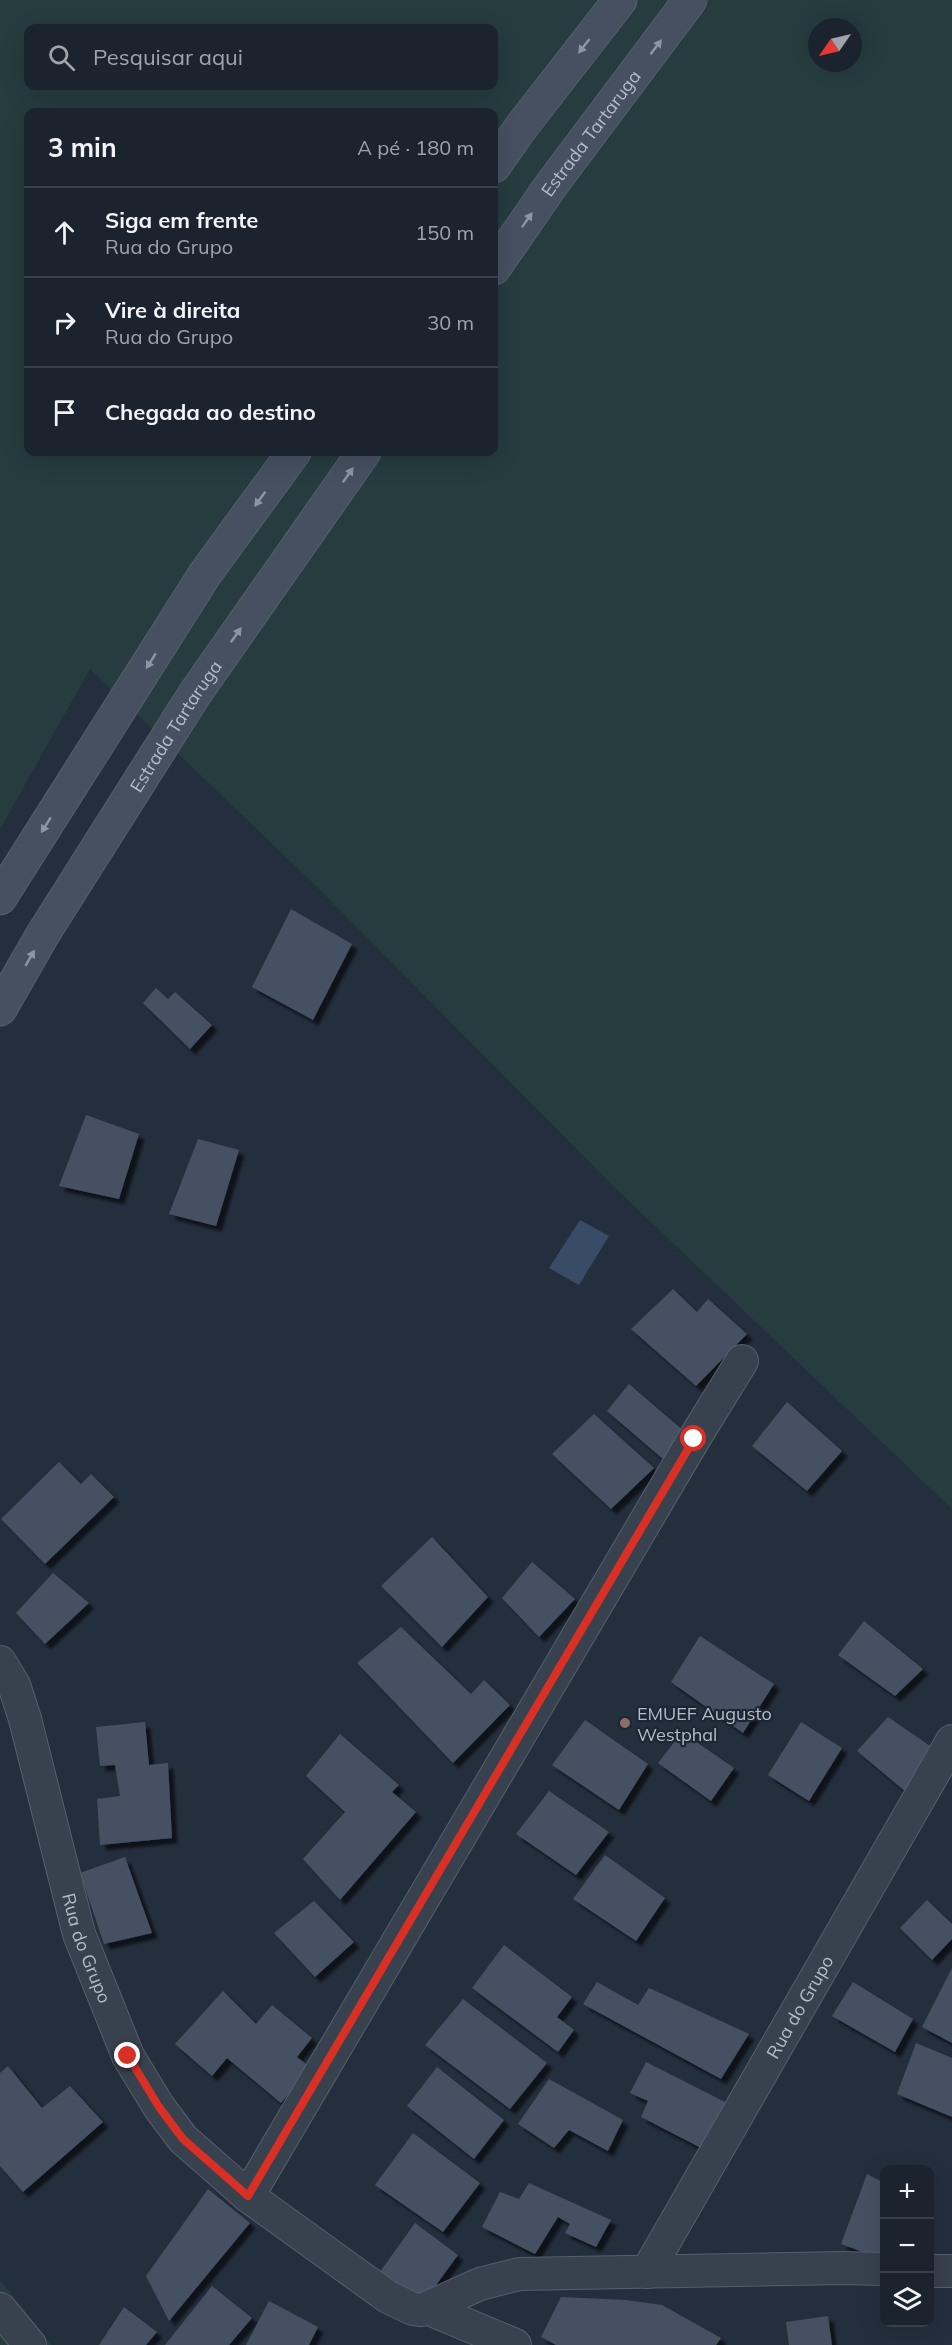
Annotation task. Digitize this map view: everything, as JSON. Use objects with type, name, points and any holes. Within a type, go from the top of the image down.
[{"type":"street","points":[[498,160],[620,0]]},
{"type":"street","name":"Estrada Tartaruga","points":[[498,262],[552,184],[690,0]]},
{"type":"street","points":[[0,898],[205,574],[291,456]]},
{"type":"street","name":"Estrada Tartaruga","points":[[0,1009],[44,934],[194,694],[361,456]]},
{"type":"street","points":[[248,2196],[742,1361]]},
{"type":"street","name":"Rua do Grupo","points":[[0,1662],[14,1685],[25,1719],[79,1934],[128,2056],[159,2107],[183,2139],[248,2196],[388,2297],[417,2311],[427,2308],[515,2345]]},
{"type":"street","name":"Rua do Grupo","points":[[647,2272],[952,1741]]},
{"type":"street","points":[[427,2308],[480,2284],[519,2274],[843,2268],[880,2270]]},
{"type":"street","points":[[934,2271],[952,2271]]},
{"type":"street","points":[[0,2309],[30,2345]]},
{"type":"green space","points":[[0,0],[952,0],[952,1509],[611,1184],[315,885],[90,669],[0,829]]},
{"type":"green space","points":[[0,2280],[52,2345],[0,2345]]},
{"type":"water","points":[[580,1220],[609,1236],[579,1285],[549,1268]]},
{"type":"building","points":[[291,909],[352,944],[313,1020],[252,987]]},
{"type":"building","points":[[156,988],[168,999],[175,992],[212,1025],[190,1049],[143,1003]]},
{"type":"building","points":[[86,1115],[139,1134],[119,1199],[59,1186]]},
{"type":"building","points":[[198,1139],[239,1150],[216,1226],[169,1214]]},
{"type":"building","points":[[673,1289],[697,1312],[708,1299],[747,1334],[696,1386],[631,1329]]},
{"type":"building","points":[[629,1384],[685,1432],[663,1459],[607,1411]]},
{"type":"building","points":[[787,1402],[842,1451],[807,1491],[752,1446]]},
{"type":"building","points":[[594,1414],[654,1468],[611,1509],[552,1454]]},
{"type":"building","points":[[59,1462],[81,1484],[91,1474],[114,1497],[45,1564],[1,1519]]},
{"type":"building","points":[[432,1537],[488,1597],[442,1647],[381,1586]]},
{"type":"building","points":[[532,1562],[575,1599],[539,1637],[502,1598]]},
{"type":"building","points":[[53,1573],[89,1603],[45,1644],[16,1613]]},
{"type":"building","points":[[864,1621],[923,1669],[895,1696],[838,1655]]},
{"type":"building","points":[[401,1627],[471,1694],[484,1680],[510,1705],[453,1763],[357,1663]]},
{"type":"building","points":[[700,1636],[774,1684],[743,1733],[671,1682]]},
{"type":"building","points":[[888,1717],[939,1752],[906,1792],[857,1751]]},
{"type":"building","points":[[585,1720],[648,1764],[619,1810],[552,1765]]},
{"type":"building","points":[[145,1722],[149,1765],[168,1763],[172,1838],[100,1845],[97,1799],[120,1796],[115,1765],[100,1766],[96,1727]]},
{"type":"building","points":[[801,1722],[842,1748],[809,1801],[768,1775]]},
{"type":"building","points":[[682,1732],[734,1768],[711,1801],[658,1763]]},
{"type":"building","points":[[340,1734],[399,1785],[392,1792],[416,1812],[340,1900],[303,1859],[345,1812],[306,1776]]},
{"type":"building","points":[[549,1791],[609,1832],[576,1875],[516,1834]]},
{"type":"building","points":[[605,1855],[665,1898],[636,1941],[573,1899]]},
{"type":"building","points":[[125,1857],[152,1933],[104,1944],[80,1873]]},
{"type":"building","points":[[927,1900],[952,1924],[952,1939],[932,1960],[900,1928]]},
{"type":"building","points":[[314,1901],[354,1942],[315,1977],[274,1933]]},
{"type":"building","points":[[504,1945],[572,1997],[557,2017],[574,2030],[558,2052],[472,1988]]},
{"type":"building","points":[[952,1968],[952,2043],[922,2027]]},
{"type":"building","points":[[597,1982],[638,2005],[649,1988],[749,2034],[721,2079],[583,2004]]},
{"type":"building","points":[[853,1982],[913,2019],[895,2052],[832,2016]]},
{"type":"building","points":[[223,1991],[256,2024],[272,2005],[312,2038],[297,2057],[311,2068],[281,2103],[227,2058],[212,2076],[175,2044]]},
{"type":"building","points":[[463,1999],[547,2063],[510,2109],[425,2045]]},
{"type":"building","points":[[916,2043],[952,2058],[952,2117],[897,2094]]},
{"type":"building","points":[[646,2062],[731,2105],[707,2151],[641,2117],[648,2101],[630,2093]]},
{"type":"building","points":[[8,2066],[42,2108],[70,2086],[103,2122],[23,2192],[0,2166],[0,2073]]},
{"type":"building","points":[[437,2067],[504,2120],[474,2159],[407,2106]]},
{"type":"building","points":[[549,2079],[623,2120],[608,2151],[569,2130],[554,2148],[518,2124]]},
{"type":"building","points":[[413,2133],[480,2183],[443,2232],[375,2185]]},
{"type":"building","points":[[867,2174],[880,2181],[880,2259],[841,2244]]},
{"type":"building","points":[[529,2183],[611,2220],[596,2247],[565,2233],[570,2224],[558,2217],[535,2254],[482,2227],[500,2192],[519,2199]]},
{"type":"building","points":[[208,2189],[250,2223],[169,2321],[146,2276]]},
{"type":"building","points":[[415,2223],[458,2255],[420,2307],[377,2276]]},
{"type":"building","points":[[212,2286],[252,2318],[229,2345],[165,2345]]},
{"type":"building","points":[[561,2297],[626,2300],[662,2305],[721,2338],[716,2345],[556,2345],[541,2337]]},
{"type":"building","points":[[269,2301],[318,2327],[309,2345],[246,2345]]},
{"type":"building","points":[[124,2307],[157,2332],[146,2345],[99,2345]]},
{"type":"building","points":[[828,2316],[832,2345],[789,2345],[786,2322]]},
{"type":"place","name":"EMUEF Augusto Westphal","points":[[625,1723]]},
{"type":"route","points":[[128,2056],[168,2121],[183,2139],[248,2196],[694,1439]]}]
